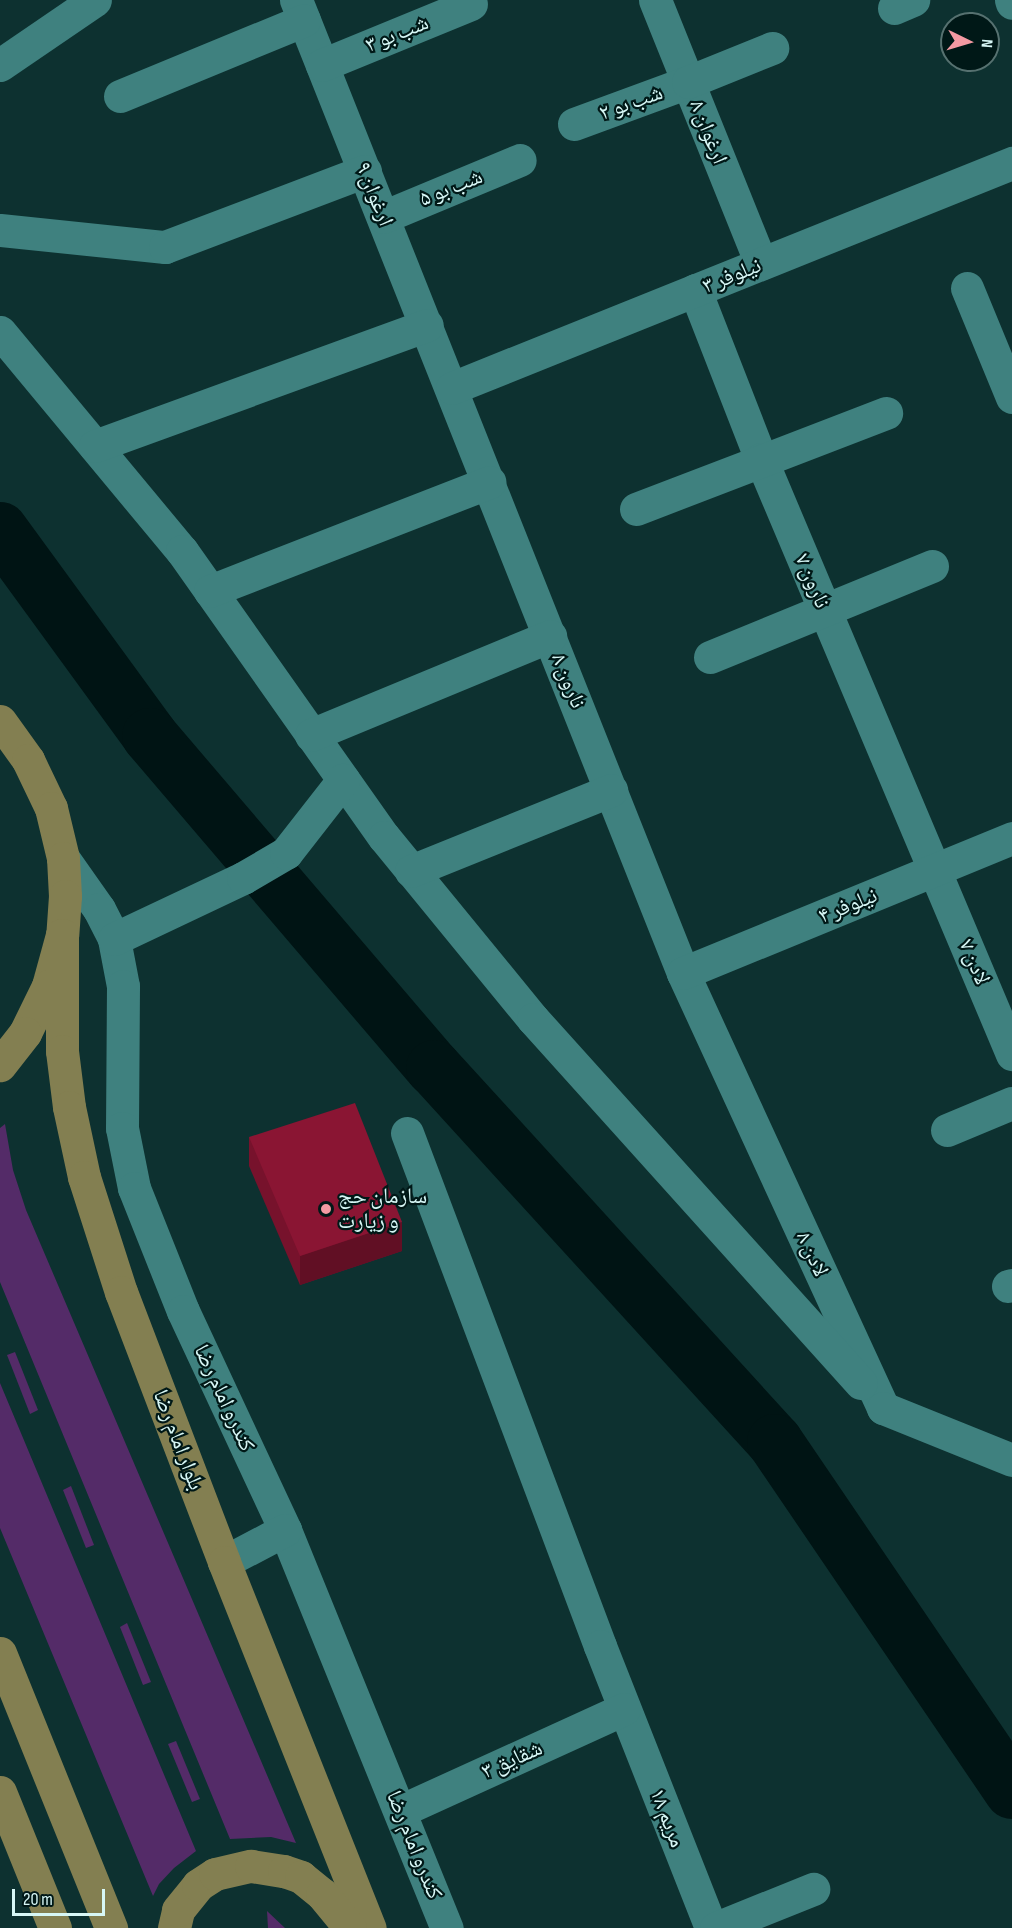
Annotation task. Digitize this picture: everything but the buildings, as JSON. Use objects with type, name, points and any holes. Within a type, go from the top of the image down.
[{"type":"main road","points":[[0,721],[28,760],[51,808],[63,858],[65,896],[62,935],[48,986],[25,1033],[0,1065]]},
{"type":"main road","name":"بلوار امام رضا","points":[[62,935],[62,1051],[69,1107],[84,1177],[121,1292],[224,1562],[370,1928]]},
{"type":"main road","points":[[0,1653],[111,1928]]},
{"type":"main road","points":[[0,1792],[55,1928]]},
{"type":"main road","points":[[174,1928],[178,1910],[198,1885],[215,1874],[251,1866],[284,1871],[301,1877],[322,1894],[350,1928]]},
{"type":"street","points":[[0,65],[95,0]]},
{"type":"street","name":"ارغوان ۸","points":[[655,0],[760,264]]},
{"type":"street","name":"شب بو ۳","points":[[322,64],[471,4]]},
{"type":"street","points":[[120,96],[300,10]]},
{"type":"street","name":"ارغوان ۹","points":[[300,10],[452,388]]},
{"type":"street","name":"شب بو ۲","points":[[574,124],[772,48]]},
{"type":"street","name":"شب بو ۵","points":[[383,217],[520,160]]},
{"type":"street","name":"نیلوفر ۳","points":[[452,388],[1012,163]]},
{"type":"street","points":[[0,230],[165,247],[365,171]]},
{"type":"street","points":[[967,288],[1012,397]]},
{"type":"street","name":"نارون ۷","points":[[695,290],[761,459],[935,870]]},
{"type":"street","points":[[95,446],[427,325]]},
{"type":"street","points":[[0,333],[183,551],[384,837],[533,1019],[884,1408],[1012,1460]]},
{"type":"street","name":"نارون ۸","points":[[452,388],[683,973]]},
{"type":"street","points":[[636,509],[761,459],[886,413]]},
{"type":"street","points":[[210,591],[489,482]]},
{"type":"street","points":[[710,657],[932,566]]},
{"type":"street","points":[[311,735],[550,636]]},
{"type":"street","points":[[114,939],[286,853],[298,841],[314,816],[343,780]]},
{"type":"street","points":[[411,871],[611,790]]},
{"type":"street","name":"نیلوفر ۴","points":[[683,973],[1012,838]]},
{"type":"street","name":"کندرو امام رضا","points":[[63,858],[99,909],[114,939],[123,986],[122,1128],[135,1188],[183,1311],[285,1530],[447,1928]]},
{"type":"street","name":"لادن ۷","points":[[935,870],[1012,1054]]},
{"type":"street","name":"لادن ۸","points":[[683,973],[884,1408]]},
{"type":"street","points":[[947,1130],[1012,1103]]},
{"type":"street","name":"مریم ۱۸","points":[[407,1133],[624,1709],[711,1928]]},
{"type":"street","points":[[224,1562],[285,1530]]},
{"type":"street","name":"شقایق ۳","points":[[400,1811],[624,1709]]},
{"type":"street","points":[[716,1928],[813,1889]]},
{"type":"shaded area","points":[[5,1124],[13,1170],[26,1210],[296,1843],[271,1837],[230,1839],[0,1282],[0,1128]]},
{"type":"shaded area","points":[[15,1352],[38,1410],[30,1414],[7,1355]]},
{"type":"shaded area","points":[[0,1383],[196,1851],[174,1868],[159,1884],[153,1896],[0,1528]]},
{"type":"shaded area","points":[[71,1486],[94,1545],[86,1548],[63,1490]]},
{"type":"shaded area","points":[[127,1623],[151,1682],[143,1685],[120,1627]]},
{"type":"shaded area","points":[[176,1741],[200,1799],[192,1802],[168,1744]]},
{"type":"shaded area","points":[[267,1911],[285,1928],[268,1928]]},
{"type":"waterway","points":[[0,530],[150,736],[434,1068],[775,1442],[1012,1791]]},
{"type":"place","name":"سازمان حج و زیارت","points":[[326,1209]]}]
